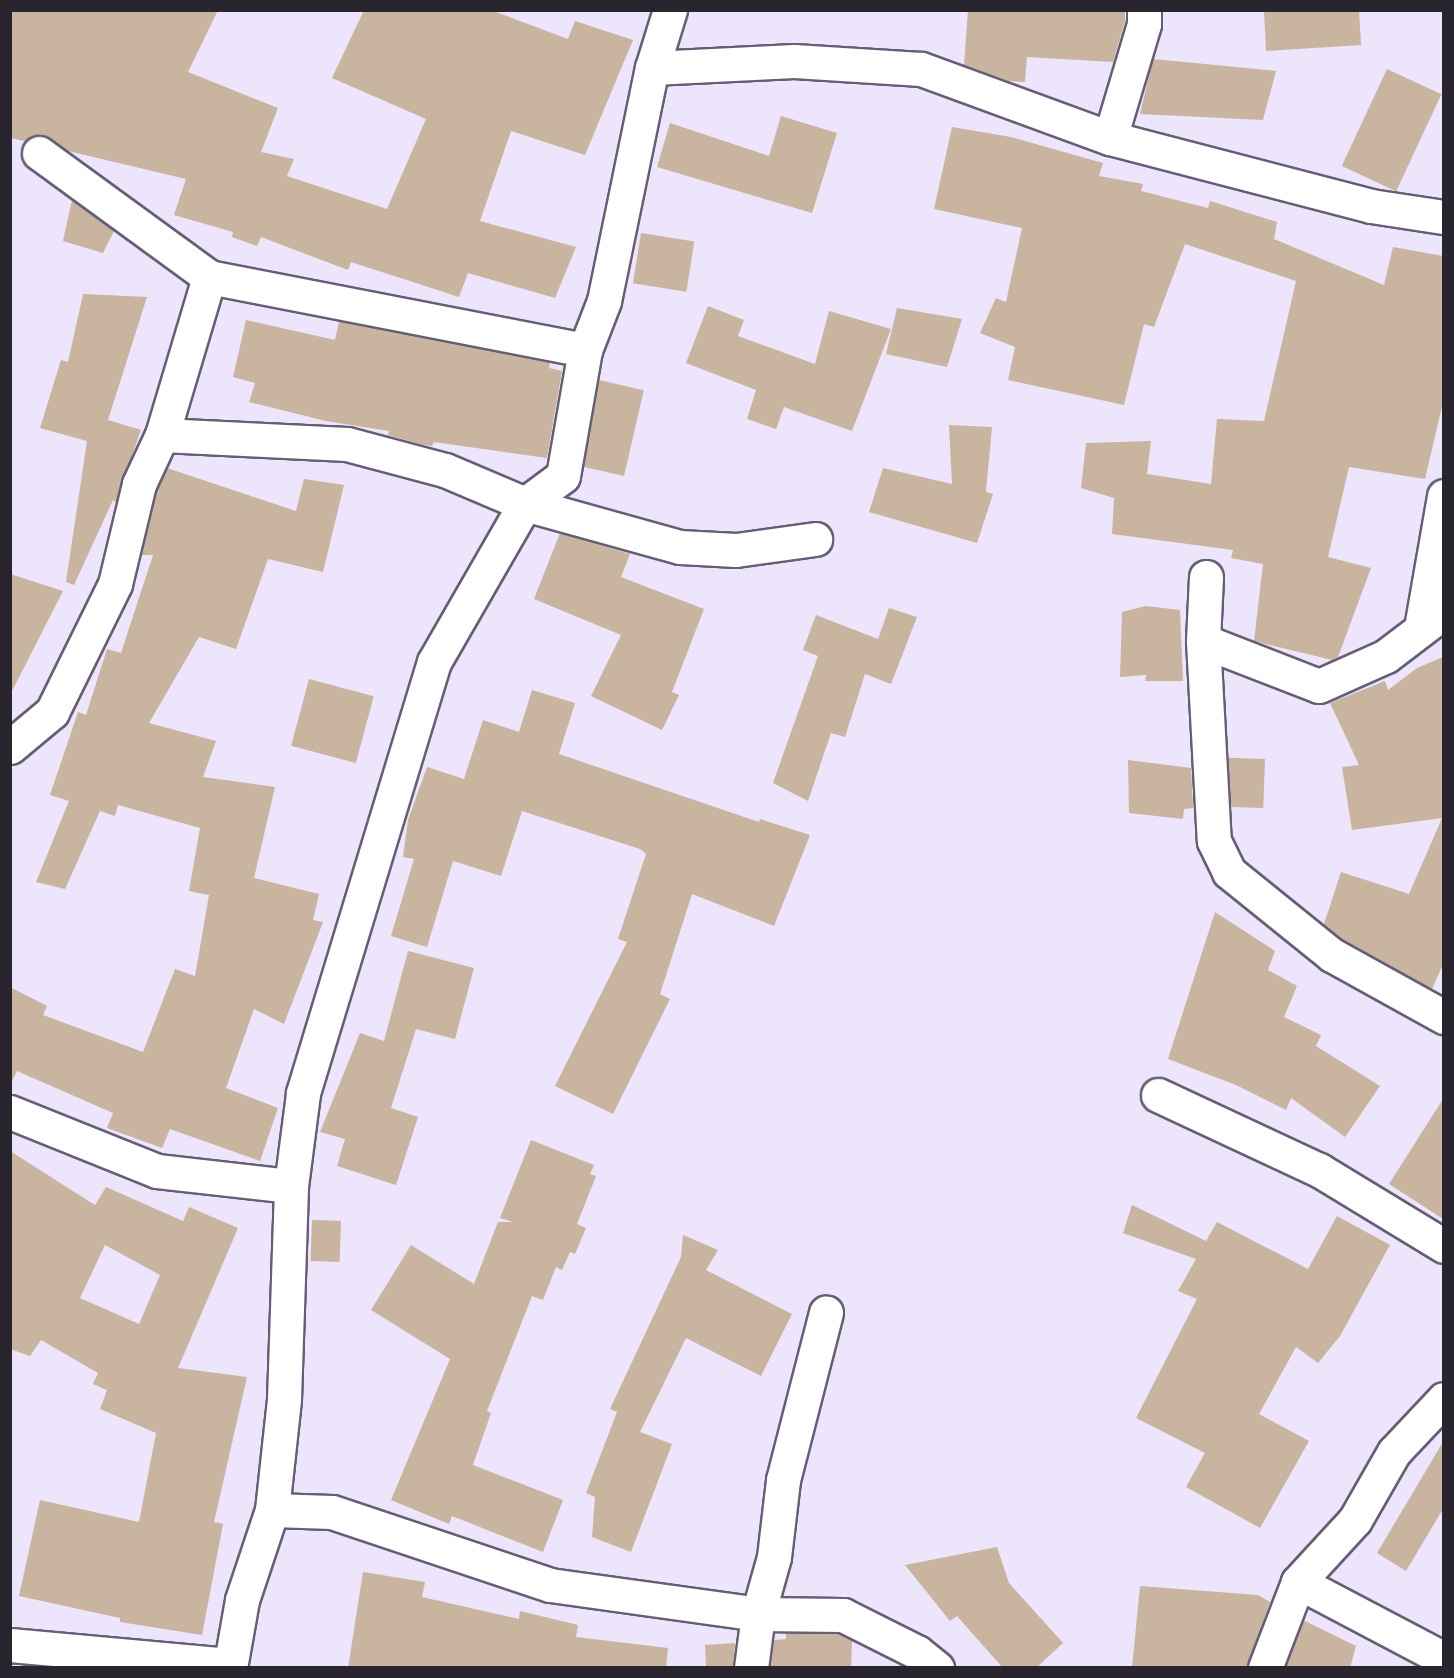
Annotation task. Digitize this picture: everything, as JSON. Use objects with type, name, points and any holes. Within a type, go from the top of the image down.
[{"type":"street","points":[[10,1645],[230,1666],[242,1600],[272,1510],[284,1399],[291,1186],[303,1093],[434,662],[525,504],[563,476],[585,350],[604,301],[652,68],[670,10]]},
{"type":"street","points":[[1110,138],[1144,24],[1144,10]]},
{"type":"street","points":[[652,68],[794,61],[921,69],[1110,138],[1359,203],[1443,217]]},
{"type":"street","points":[[39,153],[209,277],[585,350]]},
{"type":"street","points":[[10,747],[52,712],[115,584],[139,484],[162,435],[209,277]]},
{"type":"street","points":[[162,435],[347,444],[445,470],[525,504],[680,547],[736,550],[815,539]]},
{"type":"street","points":[[1203,641],[1319,686],[1386,656],[1432,620],[1443,496]]},
{"type":"street","points":[[1206,577],[1203,641],[1214,841],[1229,872],[1332,955],[1443,1017]]},
{"type":"street","points":[[1158,1095],[1318,1170],[1443,1246]]},
{"type":"street","points":[[10,1112],[157,1171],[291,1186]]},
{"type":"street","points":[[751,1668],[758,1614],[774,1557],[783,1479],[826,1312]]},
{"type":"street","points":[[1264,1668],[1298,1582],[1355,1520],[1394,1452],[1443,1400]]},
{"type":"street","points":[[272,1510],[332,1512],[550,1585],[758,1614],[843,1615],[916,1652],[937,1668]]},
{"type":"street","points":[[1298,1582],[1443,1659]]},
{"type":"building","points":[[10,10],[218,10],[188,72],[278,108],[261,152],[294,159],[287,176],[387,209],[426,119],[332,78],[364,10],[491,10],[568,39],[575,21],[633,40],[585,155],[511,131],[480,221],[576,247],[555,298],[468,273],[459,297],[351,262],[348,270],[261,237],[257,246],[232,237],[233,232],[174,215],[186,179],[68,151],[42,134],[25,141],[10,138]]},
{"type":"building","points":[[968,10],[1125,10],[1125,21],[1113,62],[1027,57],[1025,82],[1009,81],[964,65]]},
{"type":"building","points":[[1264,10],[1359,10],[1361,45],[1266,51]]},
{"type":"building","points":[[1153,59],[1276,71],[1263,120],[1140,114]]},
{"type":"building","points":[[1387,69],[1441,94],[1396,191],[1342,166]]},
{"type":"building","points":[[781,116],[837,133],[812,213],[657,167],[670,123],[769,156]]},
{"type":"building","points":[[952,127],[1011,137],[1103,163],[1099,176],[1143,184],[1141,191],[1208,208],[1210,201],[1277,222],[1274,239],[1384,285],[1393,247],[1443,256],[1443,402],[1425,479],[1349,467],[1328,557],[1371,568],[1338,657],[1332,660],[1254,641],[1263,564],[1231,558],[1233,550],[1112,534],[1114,498],[1081,488],[1086,443],[1151,441],[1147,474],[1211,484],[1217,419],[1264,421],[1296,281],[1185,244],[1154,327],[1144,324],[1124,405],[1008,380],[1015,347],[980,333],[996,298],[1006,302],[1022,228],[934,209]]},
{"type":"building","points":[[72,200],[114,231],[103,253],[63,241]]},
{"type":"building","points":[[641,233],[694,241],[686,292],[633,283]]},
{"type":"building","points":[[83,294],[147,297],[108,420],[141,430],[116,502],[113,500],[74,585],[66,582],[87,441],[40,428],[61,360],[68,362]]},
{"type":"building","points":[[708,306],[744,320],[738,336],[815,364],[829,311],[891,329],[852,431],[784,407],[776,429],[747,419],[756,390],[686,363]]},
{"type":"building","points":[[897,308],[962,319],[947,367],[886,354]]},
{"type":"building","points":[[246,320],[335,340],[339,322],[343,322],[550,362],[549,368],[562,371],[547,458],[434,442],[432,446],[420,444],[388,435],[389,431],[326,421],[249,402],[255,383],[233,377]]},
{"type":"building","points":[[599,380],[644,390],[624,476],[579,466]]},
{"type":"building","points":[[949,425],[992,427],[986,492],[993,494],[977,543],[869,512],[883,468],[952,484]]},
{"type":"building","points":[[167,468],[296,511],[304,479],[344,485],[323,572],[268,559],[236,649],[199,637],[149,723],[216,741],[203,777],[275,787],[254,878],[319,894],[313,920],[323,922],[284,1024],[254,1009],[226,1088],[278,1108],[260,1161],[170,1129],[162,1148],[107,1128],[113,1113],[17,1071],[10,1085],[10,987],[47,1006],[43,1015],[143,1052],[175,969],[195,976],[209,895],[189,891],[200,828],[118,805],[115,816],[100,811],[65,889],[36,882],[69,801],[50,795],[78,712],[86,715],[107,649],[121,653],[153,555],[141,555],[157,490]]},
{"type":"building","points":[[560,533],[630,554],[621,577],[704,609],[672,692],[679,695],[662,730],[591,696],[621,635],[534,599]]},
{"type":"building","points":[[10,574],[63,591],[10,695]]},
{"type":"building","points":[[1146,606],[1180,610],[1183,681],[1145,681],[1146,675],[1120,677],[1122,612]]},
{"type":"building","points":[[889,608],[917,617],[891,684],[865,674],[845,737],[831,733],[808,801],[773,783],[818,656],[803,650],[816,615],[878,639]]},
{"type":"building","points":[[1443,657],[1443,964],[1432,989],[1342,939],[1324,924],[1341,872],[1409,894],[1442,818],[1352,830],[1342,767],[1359,765],[1330,703],[1385,681],[1388,690],[1417,668]]},
{"type":"building","points":[[309,679],[374,696],[356,763],[291,746]]},
{"type":"building","points":[[532,690],[575,703],[559,754],[759,822],[760,819],[810,835],[774,926],[692,894],[660,994],[670,999],[613,1114],[555,1086],[627,942],[618,939],[646,854],[640,849],[522,811],[501,876],[453,861],[427,947],[391,936],[414,859],[403,857],[408,820],[427,767],[464,779],[483,720],[519,732]]},
{"type":"building","points":[[1229,758],[1265,759],[1263,808],[1227,807]]},
{"type":"building","points":[[1128,760],[1191,768],[1193,808],[1184,809],[1183,819],[1129,813]]},
{"type":"building","points":[[1215,912],[1275,951],[1268,970],[1297,986],[1284,1017],[1321,1035],[1316,1046],[1380,1086],[1345,1137],[1291,1098],[1286,1110],[1236,1085],[1168,1059]]},
{"type":"building","points":[[408,951],[474,968],[455,1039],[416,1029],[391,1108],[418,1117],[396,1185],[337,1166],[345,1139],[320,1132],[360,1033],[384,1041]]},
{"type":"building","points":[[1443,1099],[1443,1219],[1389,1184]]},
{"type":"building","points":[[531,1140],[594,1165],[590,1174],[596,1176],[577,1224],[586,1228],[575,1254],[570,1252],[562,1270],[556,1267],[543,1300],[532,1296],[487,1411],[491,1413],[473,1465],[563,1500],[543,1552],[452,1516],[449,1524],[391,1500],[450,1359],[371,1310],[411,1245],[474,1284],[498,1222],[513,1222],[500,1218]]},
{"type":"building","points":[[10,1151],[95,1205],[106,1187],[183,1221],[189,1207],[238,1228],[178,1368],[247,1377],[214,1522],[223,1524],[202,1635],[120,1622],[120,1618],[19,1596],[40,1500],[139,1522],[156,1433],[100,1409],[107,1390],[93,1384],[98,1373],[41,1340],[30,1356],[10,1349]],"holes":[[[105,1245],[160,1275],[139,1324],[80,1298]]]},
{"type":"building","points":[[1132,1205],[1206,1241],[1217,1222],[1308,1269],[1337,1216],[1390,1245],[1340,1336],[1318,1363],[1296,1347],[1259,1414],[1309,1441],[1260,1528],[1186,1487],[1205,1453],[1136,1418],[1197,1299],[1178,1291],[1196,1259],[1123,1233]]},
{"type":"building","points":[[312,1220],[341,1221],[340,1262],[311,1261]]},
{"type":"building","points":[[683,1235],[718,1250],[706,1270],[792,1314],[761,1376],[686,1338],[640,1432],[672,1444],[631,1552],[592,1537],[595,1497],[586,1493],[617,1412],[610,1409],[681,1257]]},
{"type":"building","points":[[1443,1442],[1443,1509],[1406,1571],[1377,1553]]},
{"type":"building","points":[[997,1547],[1009,1583],[1063,1643],[1036,1668],[1003,1668],[957,1616],[950,1621],[905,1565]]},
{"type":"building","points":[[363,1572],[425,1582],[422,1597],[519,1619],[520,1611],[578,1625],[576,1637],[668,1648],[666,1668],[348,1668]]},
{"type":"building","points":[[1140,1586],[1258,1595],[1270,1602],[1247,1668],[1132,1668]]},
{"type":"building","points":[[1303,1620],[1356,1646],[1350,1668],[1285,1668]]},
{"type":"building","points":[[786,1633],[838,1634],[852,1641],[851,1668],[770,1668],[774,1640],[786,1639]]},
{"type":"building","points":[[735,1643],[733,1668],[706,1668],[705,1645]]}]
